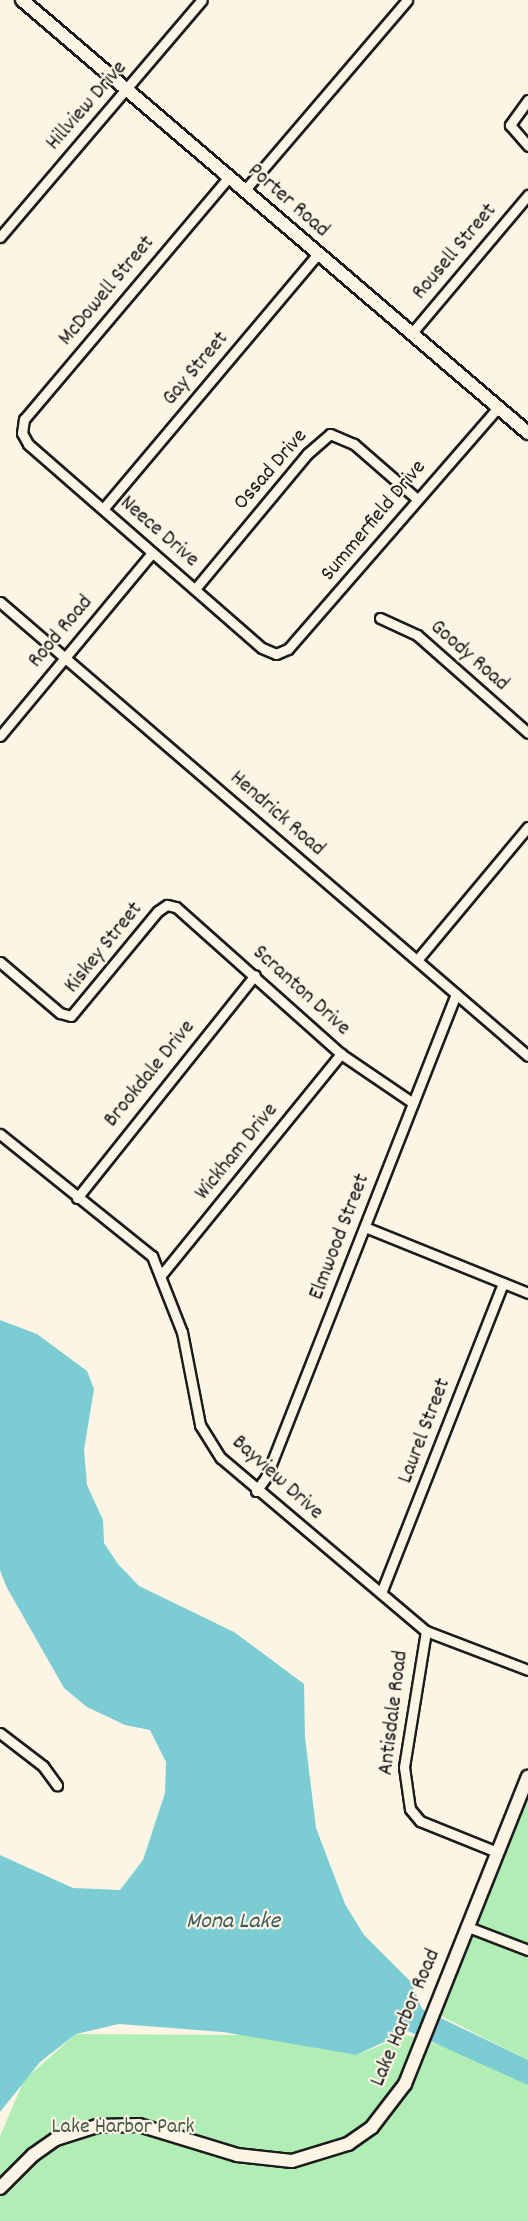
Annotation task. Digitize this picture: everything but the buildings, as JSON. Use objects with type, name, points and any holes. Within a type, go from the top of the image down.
[{"type":"street","name":"Porter Road","points":[[22,0],[528,433]]},
{"type":"street","name":"Hillview Drive","points":[[0,237],[202,0]]},
{"type":"street","points":[[244,191],[407,0]]},
{"type":"street","points":[[528,100],[510,125],[528,146]]},
{"type":"street","name":"McDowell Street","points":[[22,433],[24,419],[228,178]]},
{"type":"street","name":"Rousell Street","points":[[411,334],[528,195]]},
{"type":"street","name":"Gay Street","points":[[103,509],[318,254]]},
{"type":"street","name":"Summerfield Drive","points":[[276,654],[288,649],[498,407]]},
{"type":"street","name":"Neece Drive","points":[[22,433],[28,444],[152,553],[262,648],[276,654]]},
{"type":"street","name":"Ossad Drive","points":[[195,589],[307,454],[330,434],[354,444],[417,499]]},
{"type":"street","name":"Rood Road","points":[[0,736],[152,553]]},
{"type":"street","name":"Hendrick Road","points":[[0,602],[528,1056]]},
{"type":"street","name":"Goody Road","points":[[380,618],[417,635],[528,733]]},
{"type":"street","points":[[417,960],[527,831]]},
{"type":"street","name":"Scranton Drive","points":[[167,905],[176,907],[341,1054],[413,1103]]},
{"type":"street","name":"Kiskey Street","points":[[0,962],[60,1013],[71,1016],[167,905]]},
{"type":"street","name":"Brookdale Drive","points":[[77,1198],[255,975]]},
{"type":"street","name":"Elmwood Street","points":[[256,1491],[365,1227],[456,994]]},
{"type":"street","name":"Wickham Drive","points":[[162,1274],[341,1054]]},
{"type":"street","name":"Bayview Drive","points":[[0,1134],[77,1198],[135,1240],[162,1274],[182,1332],[200,1425],[221,1458],[256,1491],[426,1631],[528,1670]]},
{"type":"street","points":[[365,1227],[528,1293]]},
{"type":"street","name":"Laurel Street","points":[[381,1593],[503,1283]]},
{"type":"street","name":"Antisdale Road","points":[[426,1631],[404,1767],[410,1809],[420,1821],[497,1852]]},
{"type":"street","points":[[0,1733],[43,1766],[57,1785]]},
{"type":"street","name":"Lake Harbor Road","points":[[0,2188],[33,2154],[56,2139],[97,2126],[139,2125],[263,2161],[292,2161],[323,2154],[372,2127],[405,2084],[528,1777]]},
{"type":"street","points":[[468,1927],[528,1950]]},
{"type":"green space","points":[[528,1777],[528,2060],[433,2012]]},
{"type":"green space","name":"Lake Harbor Park","points":[[76,2034],[243,2035],[356,2055],[407,2035],[471,2055],[528,2085],[528,2221],[0,2221],[0,2136],[24,2080]]},
{"type":"water","name":"Mona Lake","points":[[0,1320],[37,1334],[87,1371],[94,1389],[84,1450],[87,1485],[103,1520],[104,1543],[118,1564],[139,1586],[234,1632],[304,1684],[305,1737],[316,1828],[345,1904],[364,1935],[411,1982],[422,2009],[528,2060],[528,2085],[408,2031],[356,2055],[223,2032],[119,2024],[76,2034],[40,2062],[0,2112],[0,1855],[73,1888],[120,1890],[143,1860],[165,1793],[166,1762],[150,1730],[125,1725],[87,1707],[64,1688],[6,1586],[0,1570]]}]
